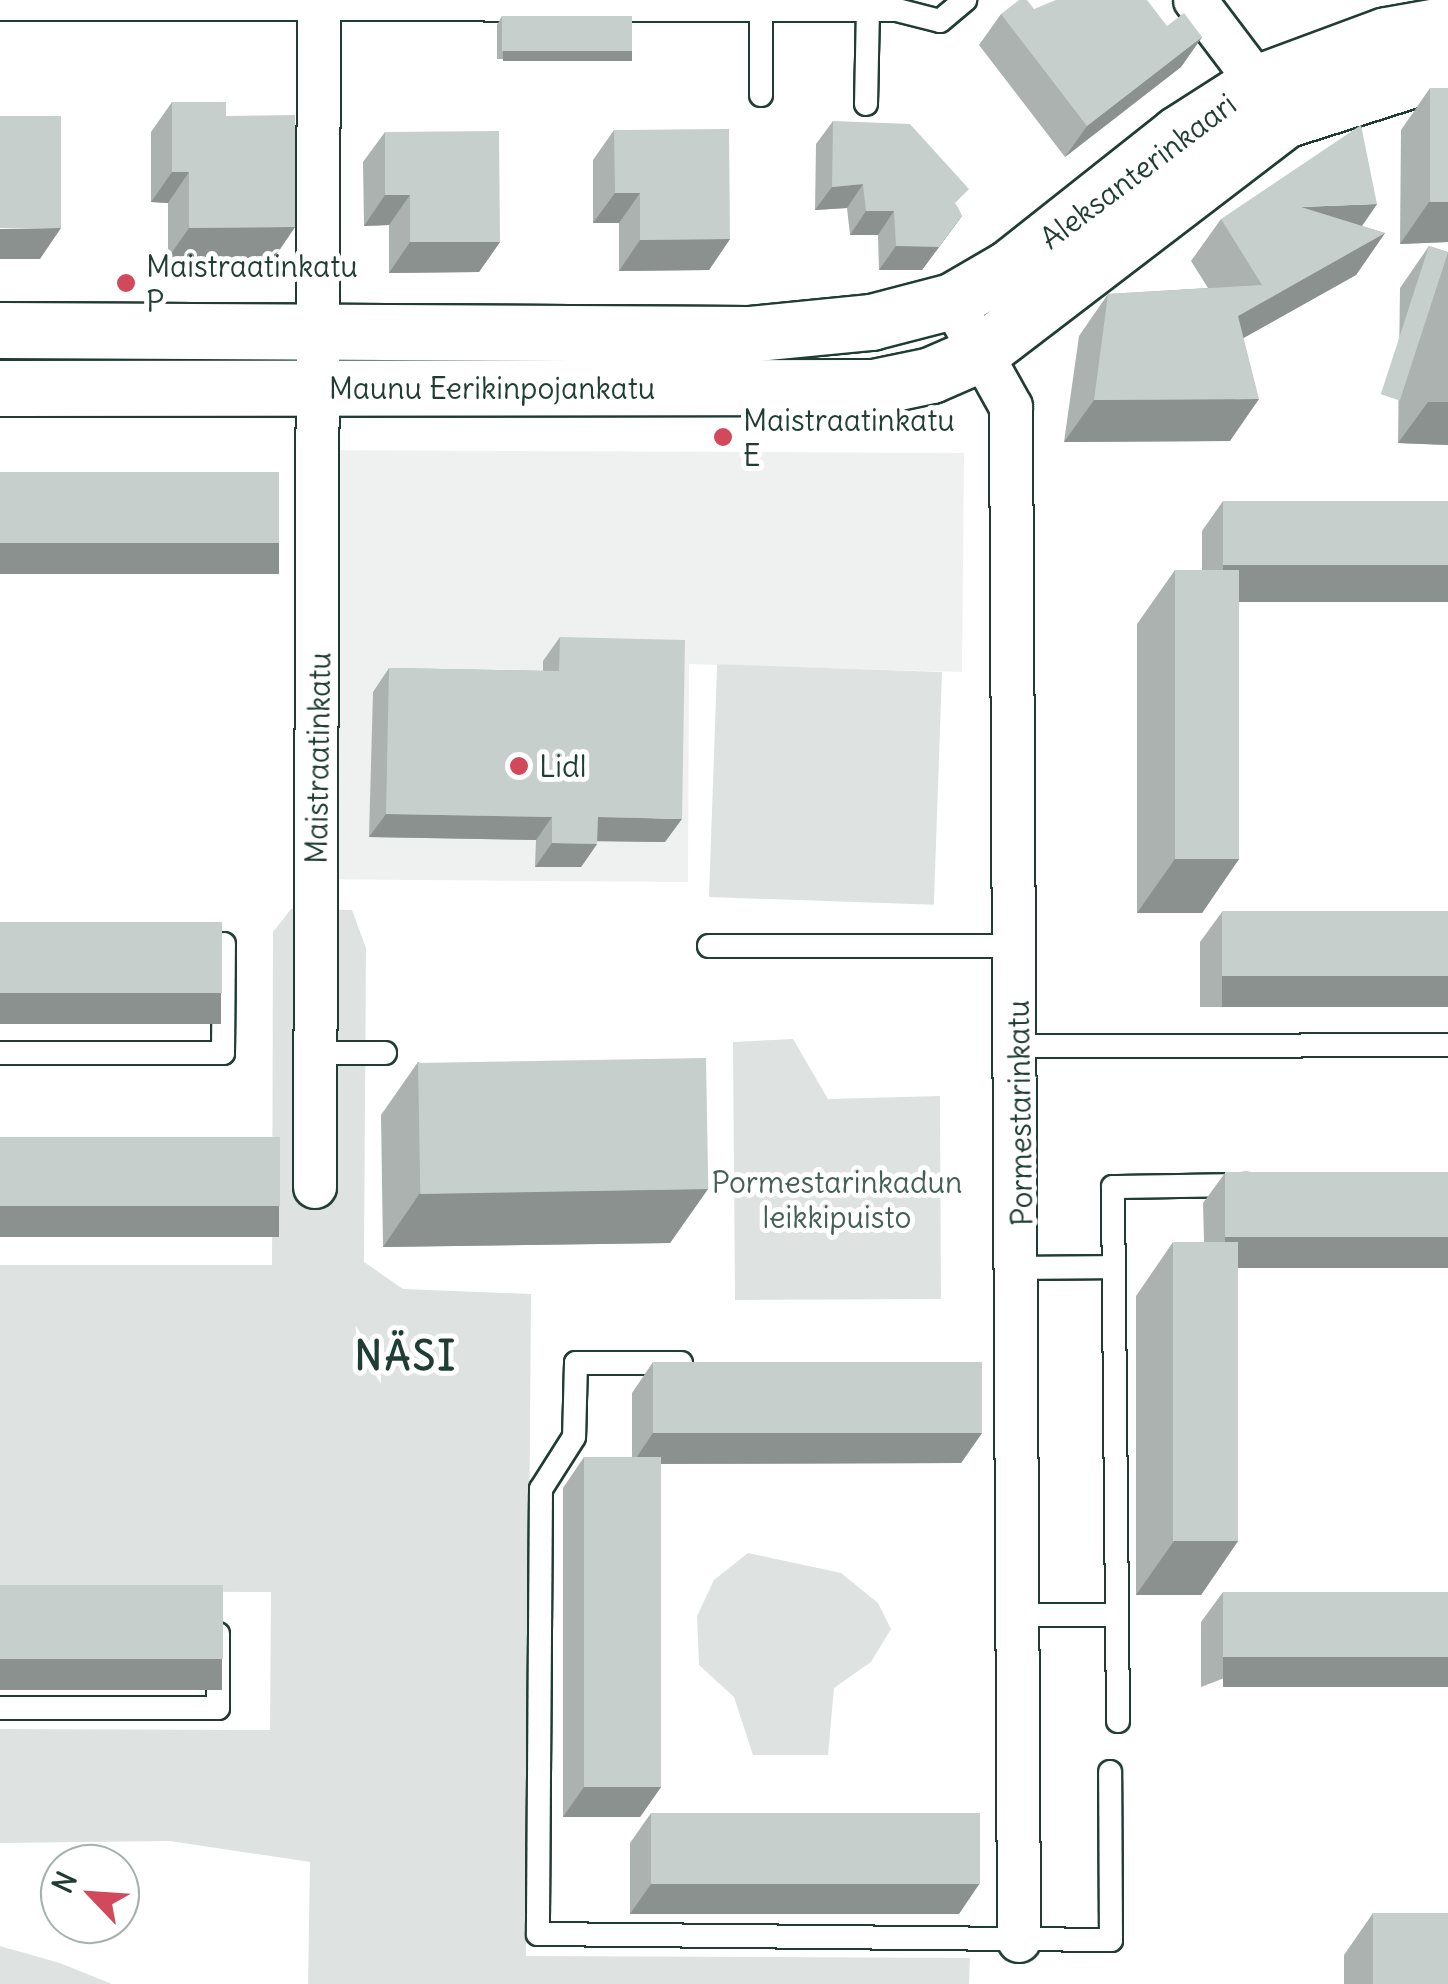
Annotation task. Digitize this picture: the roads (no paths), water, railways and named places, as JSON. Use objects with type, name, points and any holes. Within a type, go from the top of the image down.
[{"type":"street","points":[[1195,0],[1272,101]]},
{"type":"street","name":"Maistraatinkatu","points":[[315,1187],[319,5]]},
{"type":"street","name":"Aleksanterinkaari","points":[[952,302],[1272,101],[1386,35],[1448,24]]},
{"type":"street","name":"Aleksanterinkaari","points":[[978,355],[1272,101],[1448,68]]},
{"type":"street","name":"Maunu Eerikinpojankatu","points":[[0,330],[748,334],[871,322],[952,302]]},
{"type":"street","name":"Pormestarinkatu","points":[[952,302],[978,355],[1011,407],[1021,1268],[1007,1363],[1020,1615],[1019,1941]]},
{"type":"street","name":"Maunu Eerikinpojankatu","points":[[0,388],[874,387],[978,355]]},
{"type":"lane","points":[[0,9],[686,5],[761,10],[919,10],[940,21],[965,0]]},
{"type":"lane","points":[[761,10],[762,95]]},
{"type":"lane","points":[[866,104],[868,10]]},
{"type":"lane","points":[[0,1053],[223,1053],[224,944]]},
{"type":"lane","points":[[708,946],[1018,946]]},
{"type":"lane","points":[[1019,1046],[1448,1045]]},
{"type":"lane","points":[[316,1053],[385,1053]]},
{"type":"lane","points":[[1118,1721],[1113,1187],[1271,1185]]},
{"type":"lane","points":[[1021,1268],[1114,1267]]},
{"type":"lane","points":[[711,1363],[576,1364],[574,1436],[541,1489],[538,1934],[1111,1940],[1110,1772]]},
{"type":"lane","points":[[0,1708],[218,1708],[218,1606]]},
{"type":"lane","points":[[1020,1615],[1117,1615]]},
{"type":"place","name":"Maistraatinkatu P","points":[[126,283]]},
{"type":"place","name":"Maistraatinkatu E","points":[[723,437]]},
{"type":"place","name":"Lidl","points":[[519,766]]},
{"type":"district","name":"NÄSI","points":[[406,1356]]},
{"type":"park label","name":"Pormestarinkadun leikkipuisto","points":[[837,1199]]}]
